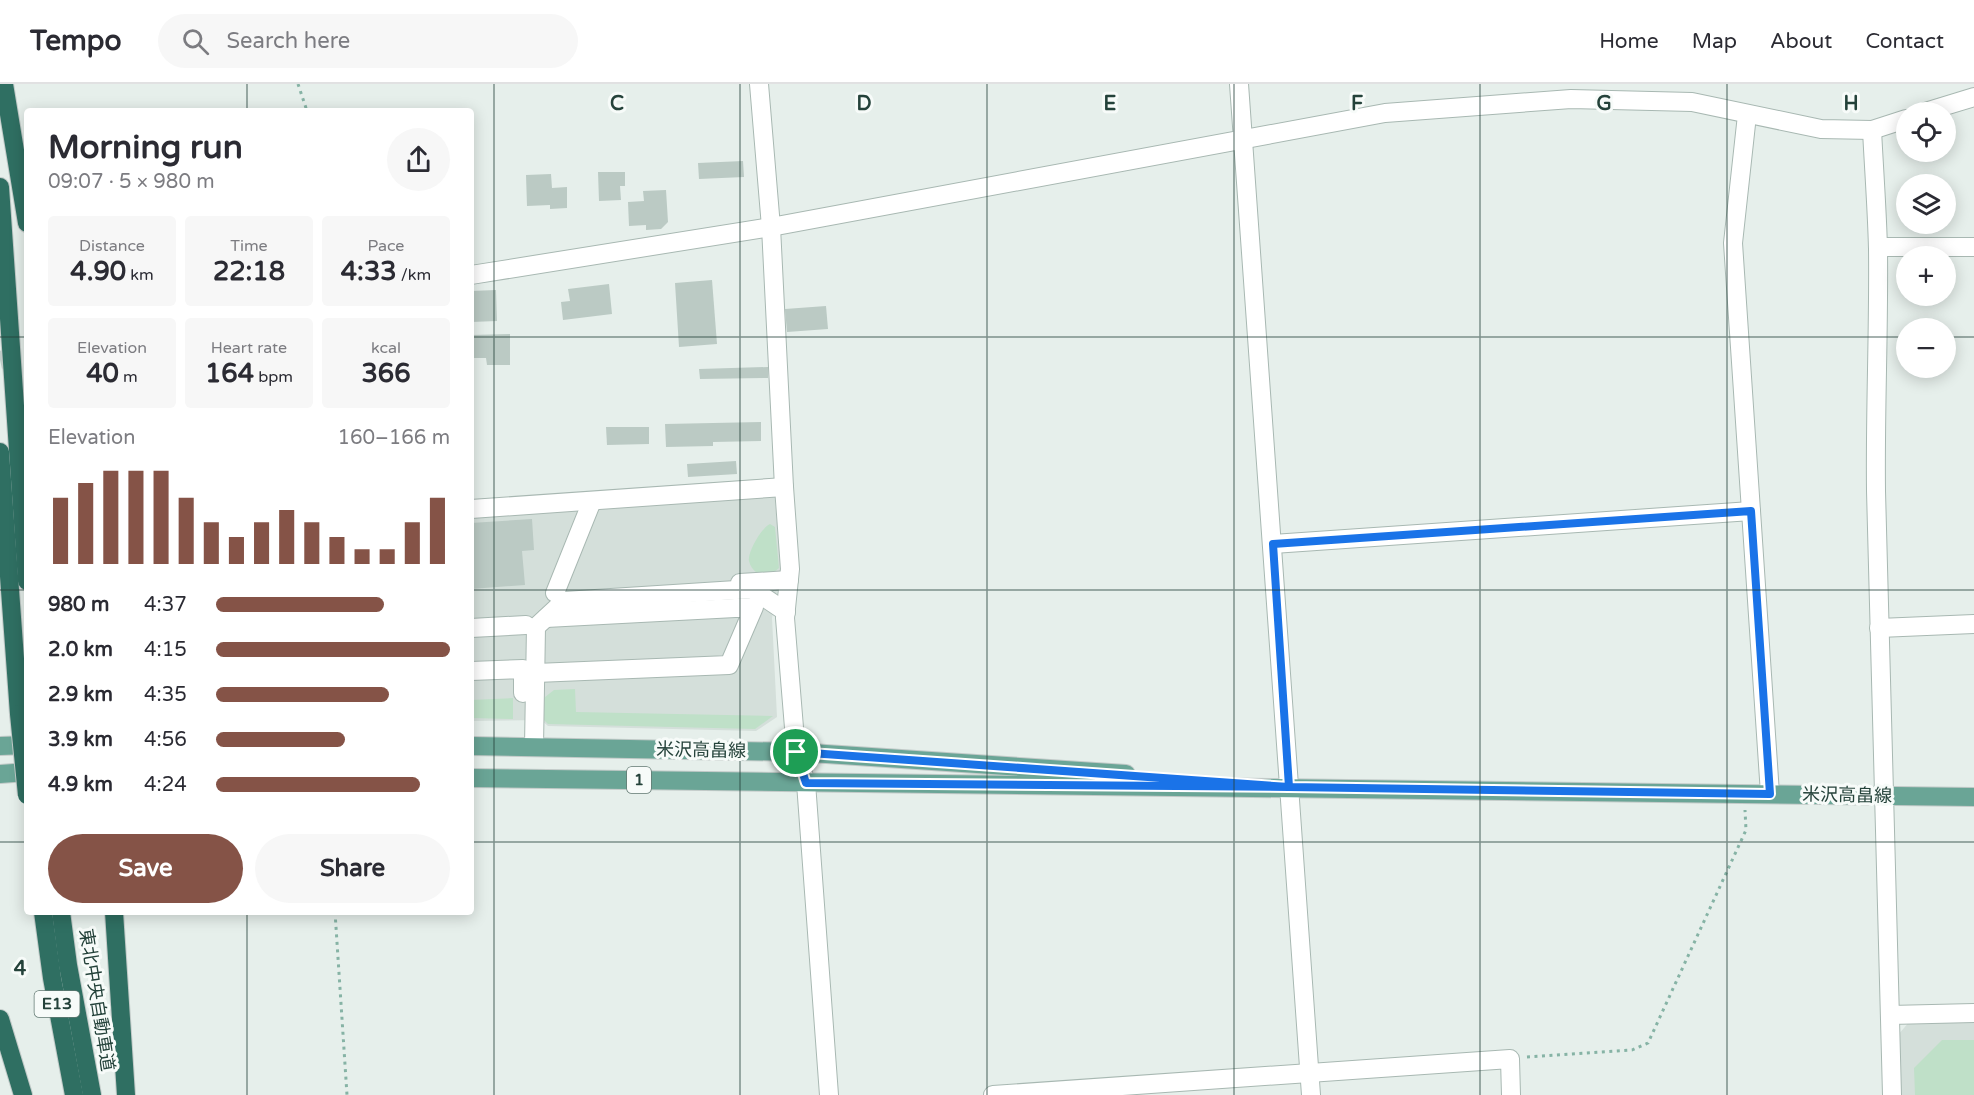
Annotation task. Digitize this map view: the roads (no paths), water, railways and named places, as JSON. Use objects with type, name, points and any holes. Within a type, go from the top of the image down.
[{"type":"highway","points":[[4,84],[24,205]]},
{"type":"highway","points":[[0,187],[24,537]]},
{"type":"highway","points":[[0,452],[24,765]]},
{"type":"highway","name":"E13","points":[[43,915],[52,978],[74,1095]]},
{"type":"highway","name":"東北中央自動車道","points":[[61,915],[68,965],[92,1095]]},
{"type":"highway","points":[[114,915],[126,1095]]},
{"type":"highway","points":[[0,1019],[23,1095]]},
{"type":"main road","points":[[0,746],[24,745]]},
{"type":"main road","name":"米沢高畠線","points":[[474,746],[796,752],[1289,787]]},
{"type":"main road","points":[[0,774],[24,772]]},
{"type":"main road","name":"米沢高畠線","points":[[474,778],[1974,797]]},
{"type":"street","points":[[759,84],[771,227],[790,569],[786,612],[796,752],[806,783],[829,1095]]},
{"type":"street","points":[[1239,84],[1311,1095]]},
{"type":"street","points":[[1956,103],[1974,97]]},
{"type":"street","points":[[474,275],[771,227],[1385,113],[1571,99],[1692,102],[1821,129],[1872,130],[1896,122]]},
{"type":"street","points":[[1747,115],[1733,243],[1770,794]]},
{"type":"street","points":[[1872,130],[1878,247],[1875,403],[1892,1095]]},
{"type":"street","points":[[1878,247],[1974,247]]},
{"type":"street","points":[[474,509],[784,487]]},
{"type":"street","points":[[474,628],[526,625],[555,593],[592,501]]},
{"type":"street","points":[[1273,544],[1751,511]]},
{"type":"street","points":[[555,593],[789,580]]},
{"type":"street","points":[[528,746],[530,671],[536,627],[564,601],[752,589],[786,612]]},
{"type":"street","points":[[474,671],[729,665],[754,607],[546,618]]},
{"type":"street","points":[[1879,628],[1974,624]]},
{"type":"street","points":[[526,625],[530,671]]},
{"type":"street","points":[[1890,1015],[1974,1013]]},
{"type":"street","points":[[993,1095],[1510,1059],[1511,1095]]},
{"type":"tunnel","points":[[0,360],[24,355]]}]
